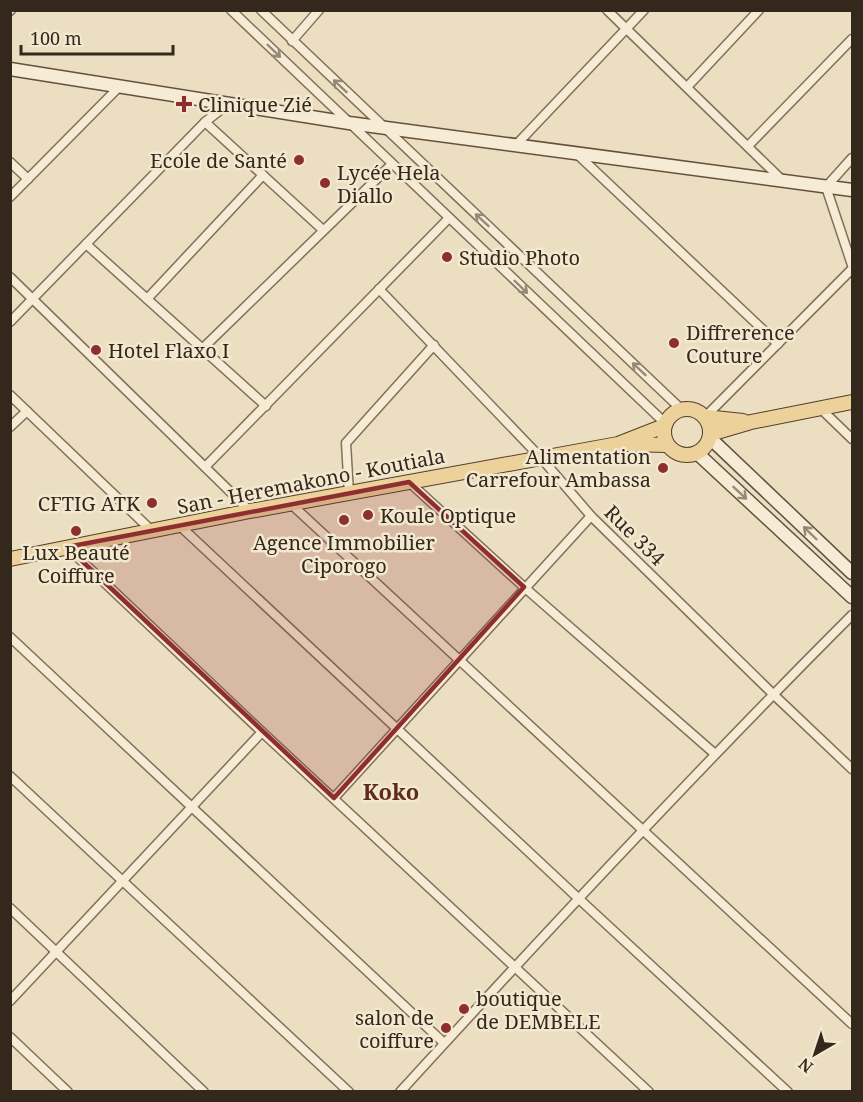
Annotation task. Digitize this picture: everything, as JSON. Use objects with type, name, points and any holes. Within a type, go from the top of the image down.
[{"type":"main road","points":[[710,436],[751,422],[852,402]]},
{"type":"main road","points":[[681,409],[694,410],[705,417],[710,425],[710,436],[705,447],[697,453],[688,456],[680,454],[667,445],[663,436],[664,425],[671,414],[681,409]]},
{"type":"main road","points":[[705,417],[751,422]]},
{"type":"main road","points":[[618,444],[664,425]]},
{"type":"main road","points":[[618,444],[667,445]]},
{"type":"main road","name":"San - Heremakono - Koutiala","points":[[10,559],[250,511],[618,444]]},
{"type":"street","points":[[231,10],[664,425]]},
{"type":"street","points":[[261,10],[681,409]]},
{"type":"street","points":[[292,40],[319,10]]},
{"type":"street","points":[[608,10],[781,179]]},
{"type":"street","points":[[516,145],[644,10]]},
{"type":"street","points":[[687,87],[759,10]]},
{"type":"street","points":[[748,146],[852,39]]},
{"type":"street","points":[[10,69],[349,123],[852,190]]},
{"type":"street","points":[[10,197],[119,87]]},
{"type":"street","points":[[10,322],[205,122],[228,104]]},
{"type":"street","points":[[205,122],[323,230]]},
{"type":"street","points":[[575,152],[778,344]]},
{"type":"street","points":[[826,187],[852,158]]},
{"type":"street","points":[[10,162],[28,179]]},
{"type":"street","points":[[202,349],[392,164]]},
{"type":"street","points":[[147,299],[263,175]]},
{"type":"street","points":[[705,417],[852,267],[826,187]]},
{"type":"street","points":[[205,467],[449,218]]},
{"type":"street","points":[[86,244],[266,406]]},
{"type":"street","points":[[10,278],[250,511]]},
{"type":"street","name":"Rue 334","points":[[379,289],[542,459],[591,516],[852,769]]},
{"type":"street","points":[[349,493],[346,443],[434,345]]},
{"type":"street","points":[[10,395],[152,531]]},
{"type":"street","points":[[820,408],[852,439]]},
{"type":"street","points":[[10,427],[27,411]]},
{"type":"street","points":[[710,436],[852,573]]},
{"type":"street","points":[[697,453],[852,597]]},
{"type":"street","points":[[409,482],[524,587],[715,754]]},
{"type":"street","points":[[291,504],[852,1024]]},
{"type":"street","points":[[334,798],[591,516]]},
{"type":"street","points":[[179,525],[395,729],[789,1092]]},
{"type":"street","points":[[67,547],[649,1092]]},
{"type":"street","points":[[400,1092],[578,898],[773,694],[852,615]]},
{"type":"street","points":[[10,637],[444,1043]]},
{"type":"street","points":[[10,1001],[262,732]]},
{"type":"street","points":[[10,776],[349,1092]]},
{"type":"street","points":[[10,908],[204,1092]]},
{"type":"street","points":[[10,1037],[68,1092]]},
{"type":"highlighted area","points":[[409,482],[524,587],[334,798],[67,547]]},
{"type":"place","name":"Clinique Zié","points":[[184,104]]},
{"type":"place","name":"Ecole de Santé","points":[[299,160]]},
{"type":"place","name":"Lycée Hela Diallo","points":[[325,183]]},
{"type":"place","name":"Studio Photo","points":[[447,257]]},
{"type":"place","name":"Diffrerence Couture","points":[[674,343]]},
{"type":"place","name":"Hotel Flaxo I","points":[[96,350]]},
{"type":"place","name":"Alimentation Carrefour Ambassa","points":[[663,468]]},
{"type":"place","name":"CFTIG ATK","points":[[152,503]]},
{"type":"place","name":"Koule Optique","points":[[368,515]]},
{"type":"place","name":"Agence Immobilier Ciporogo","points":[[344,520]]},
{"type":"place","name":"Lux Beauté Coiffure","points":[[76,531]]},
{"type":"place","name":"boutique de DEMBELE","points":[[464,1009]]},
{"type":"place","name":"salon de coiffure","points":[[446,1028]]},
{"type":"district","name":"Koko","points":[[391,791]]}]
